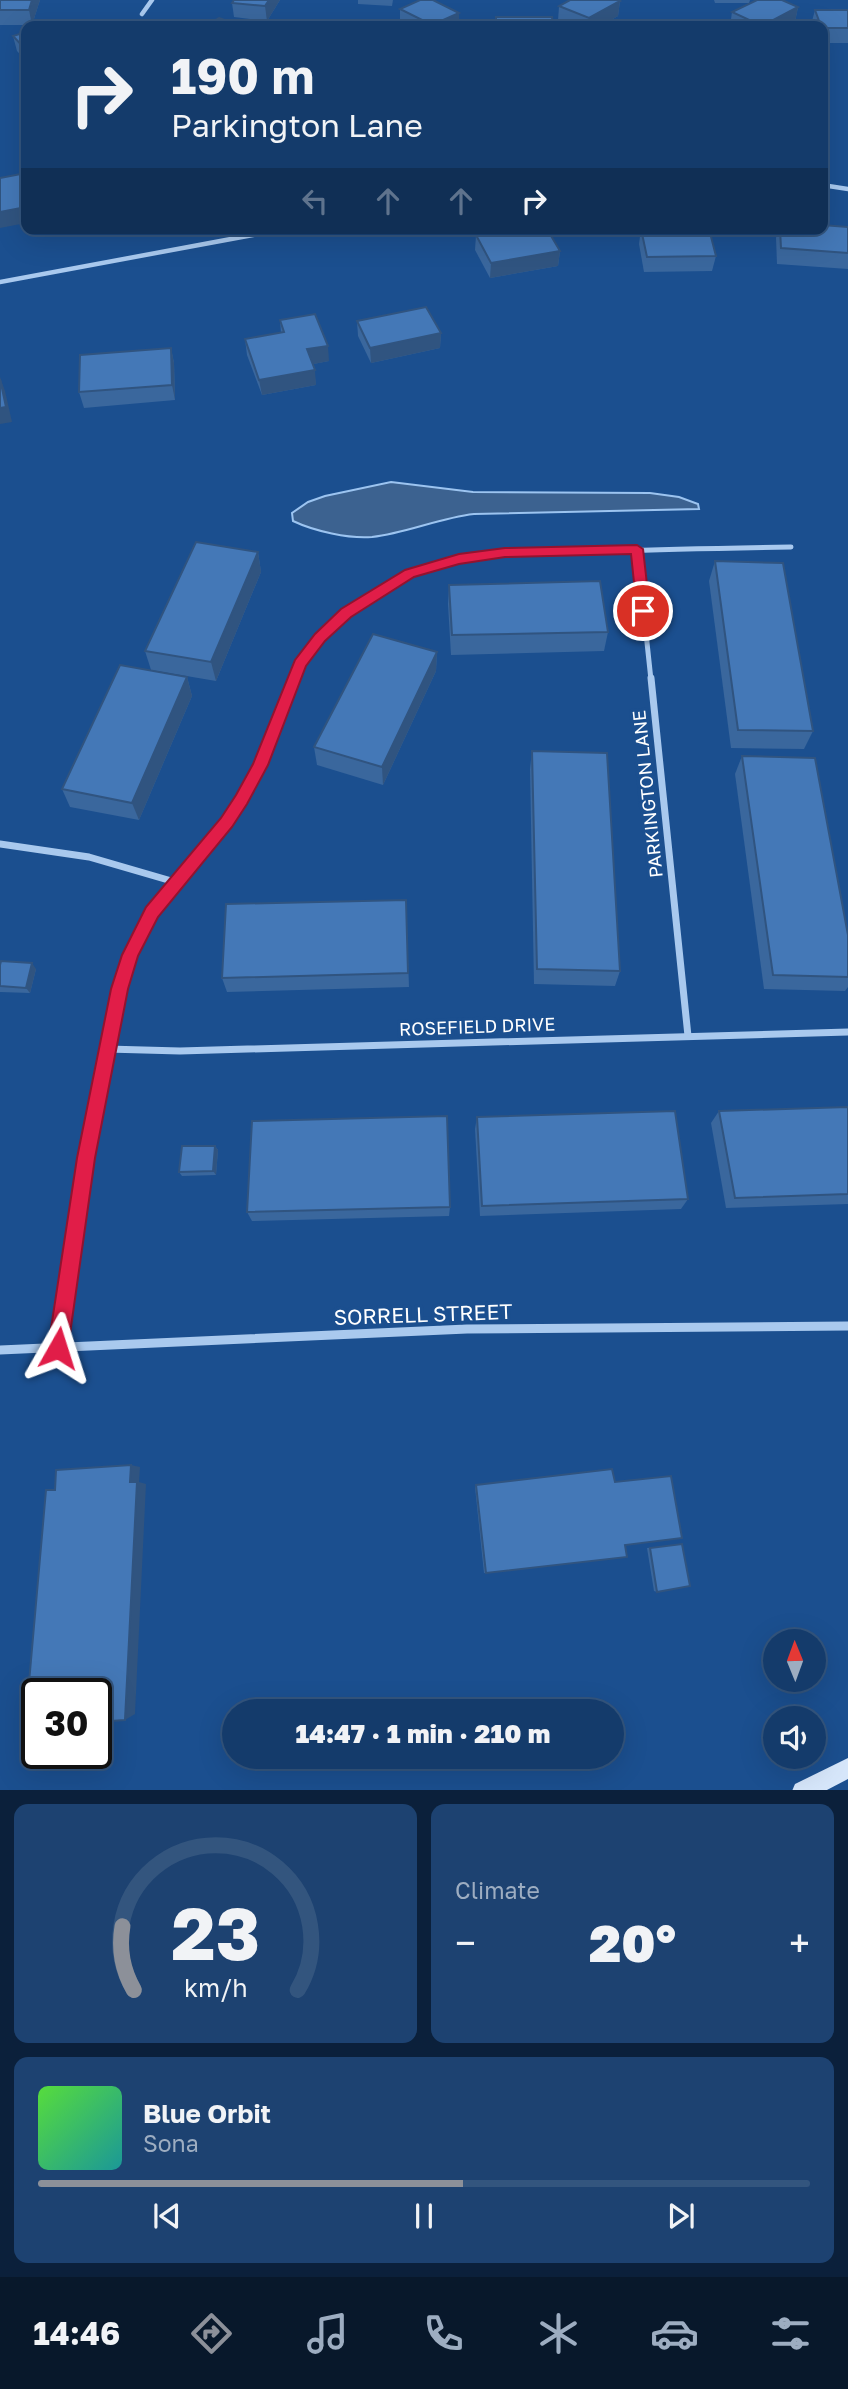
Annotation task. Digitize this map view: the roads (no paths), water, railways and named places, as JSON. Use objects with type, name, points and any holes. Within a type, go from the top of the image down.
[{"type":"main road","points":[[802,1790],[848,1768]]},
{"type":"street","points":[[142,14],[152,0]]},
{"type":"street","points":[[828,186],[848,189]]},
{"type":"street","points":[[0,282],[253,235]]},
{"type":"street","points":[[58,1348],[83,1172],[119,989],[130,955],[152,912],[226,823],[244,795],[260,765],[300,663],[320,638],[346,613],[409,574],[459,559],[505,553],[791,547]]},
{"type":"street","name":"PARKINGTON LANE","points":[[637,549],[688,1036]]},
{"type":"street","points":[[0,844],[67,850],[118,862],[176,882]]},
{"type":"street","name":"ROSEFIELD DRIVE","points":[[107,1049],[180,1051],[848,1032]]},
{"type":"street","name":"SORRELL STREET","points":[[0,1350],[467,1329],[848,1326]]},
{"type":"water","points":[[391,482],[473,492],[650,493],[679,497],[698,504],[699,509],[474,514],[372,537],[332,534],[293,521],[292,513],[308,502]]}]
